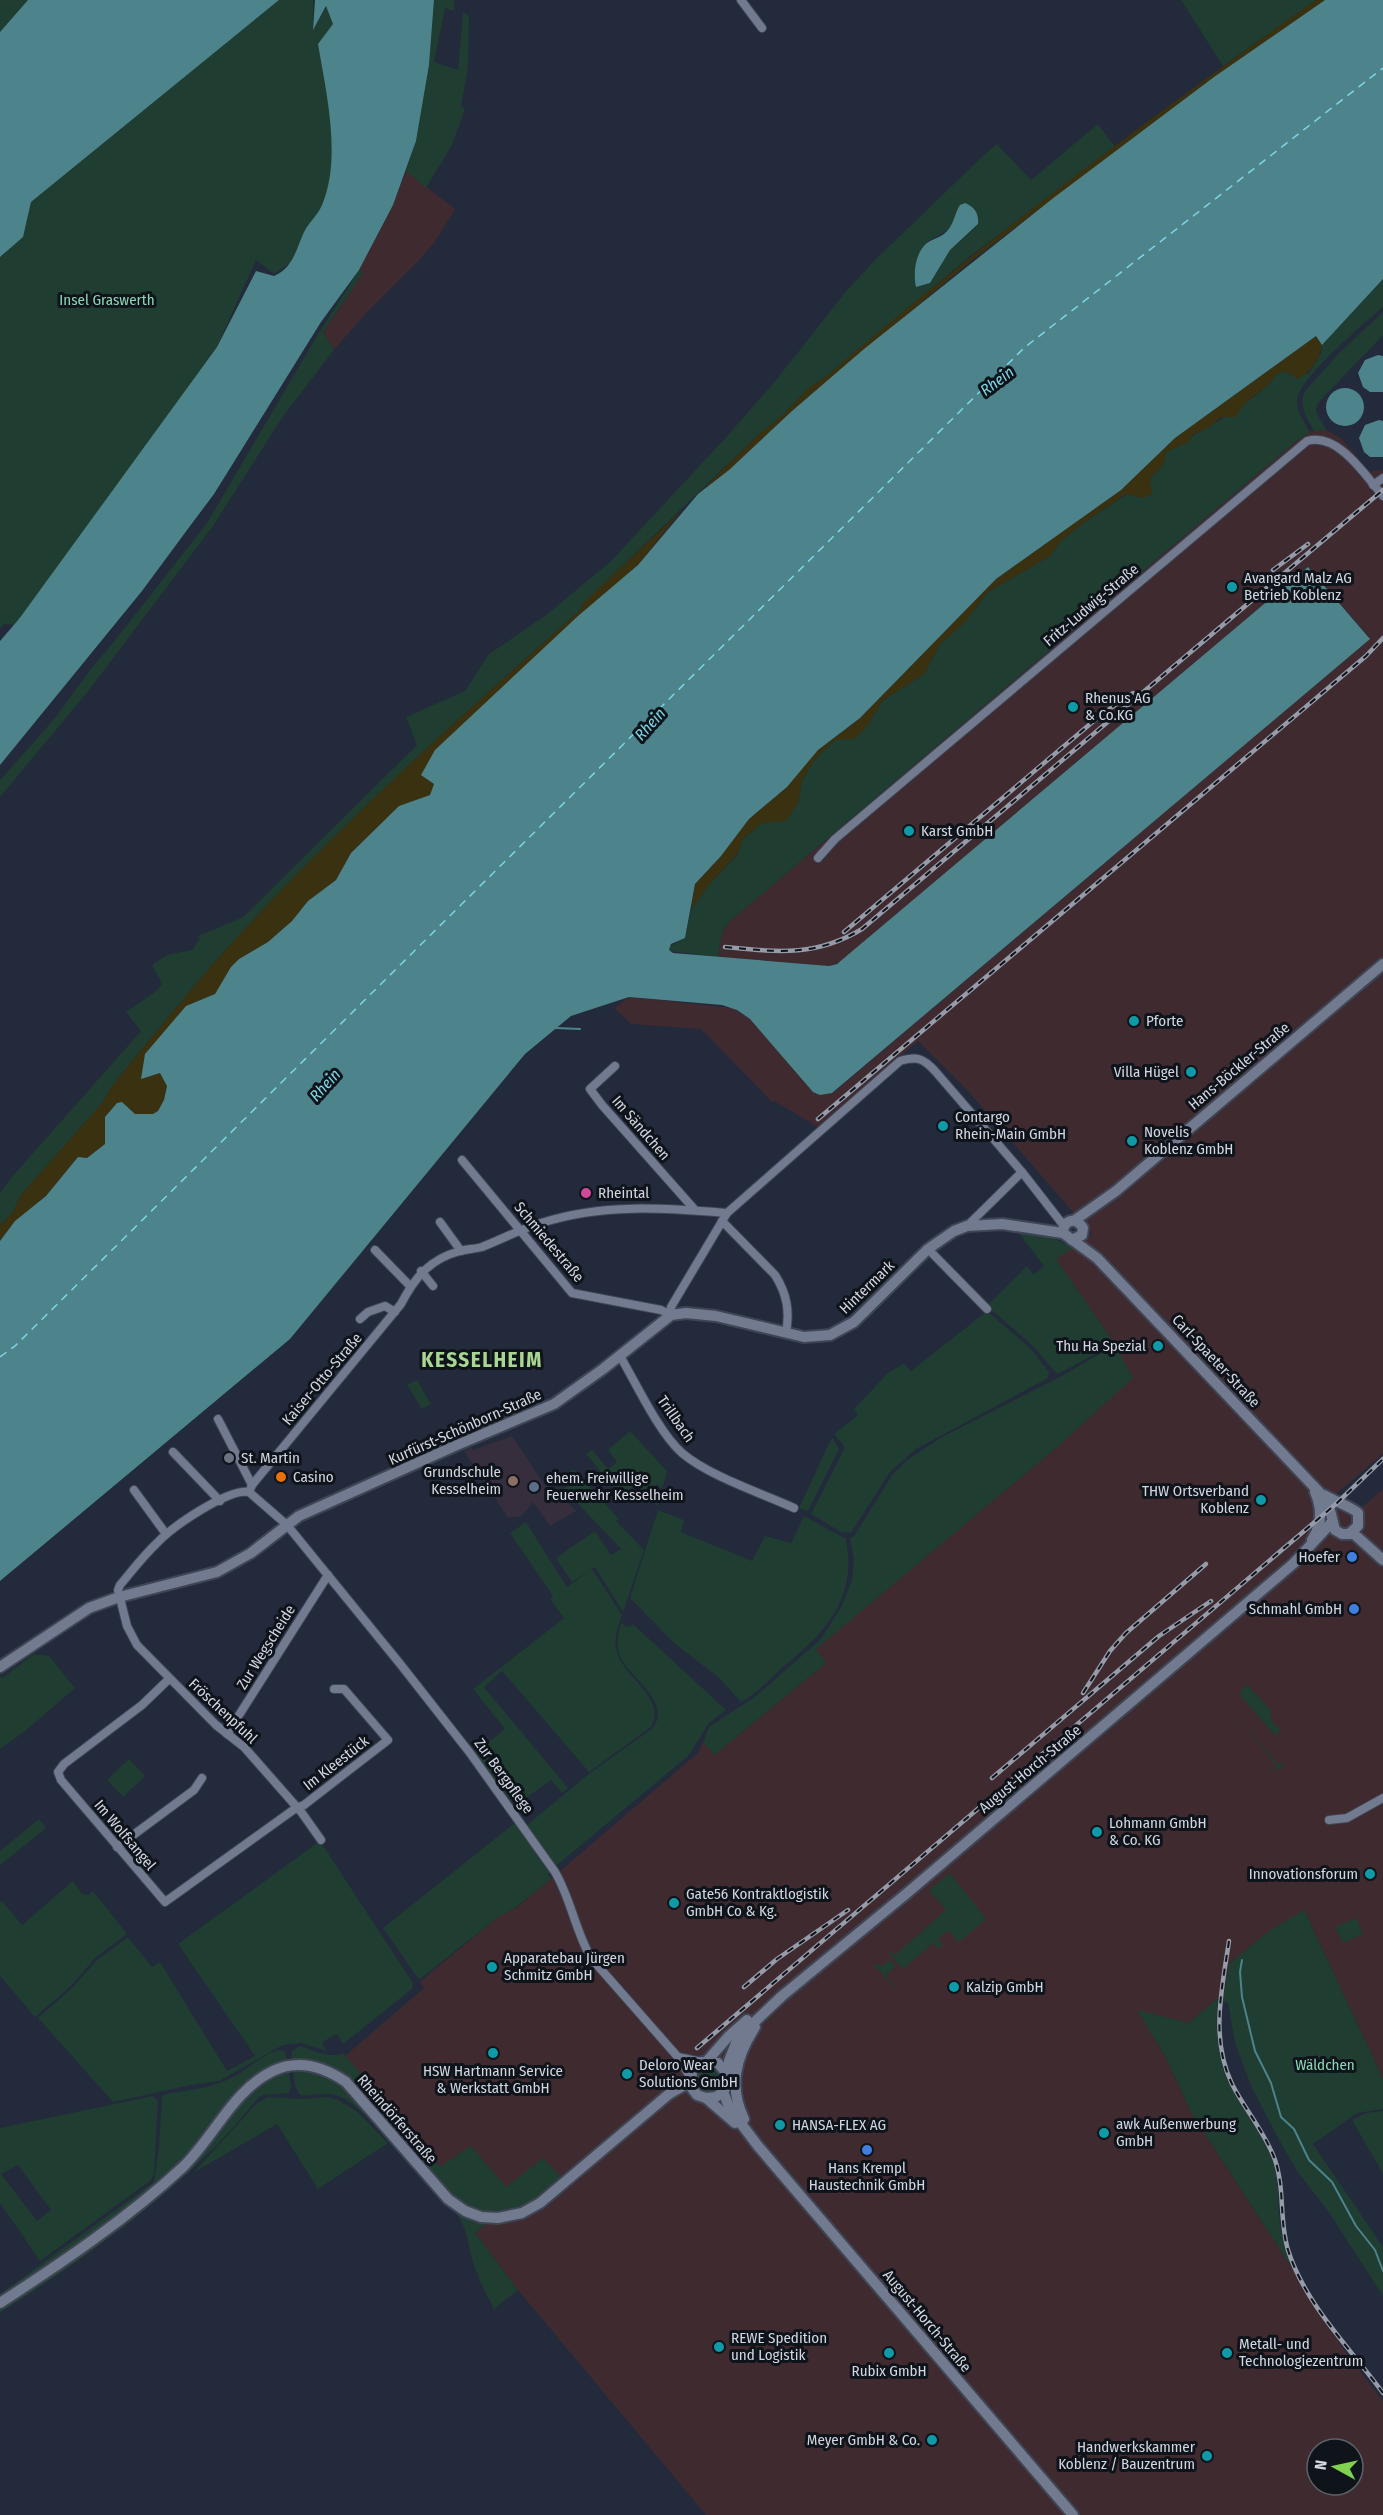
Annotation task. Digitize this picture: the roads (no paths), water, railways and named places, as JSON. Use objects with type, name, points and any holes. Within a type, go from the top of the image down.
[{"type":"main road","name":"Hans-Böckler-Straße","points":[[1072,1229],[1383,964]]},
{"type":"main road","name":"Hintermark","points":[[671,1315],[686,1313],[716,1316],[786,1333],[817,1337],[841,1331],[854,1322],[928,1249],[945,1236],[967,1226],[1002,1224],[1072,1229]]},
{"type":"main road","name":"Carl-Spaeter-Straße","points":[[1072,1229],[1317,1490],[1329,1506],[1335,1530],[1349,1531],[1374,1545],[1380,1557]]},
{"type":"main road","name":"Kurfürst-Schönborn-Straße","points":[[0,1667],[81,1613],[119,1597],[217,1572],[251,1553],[299,1516],[457,1445],[539,1412],[554,1404],[620,1356],[671,1315]]},
{"type":"main road","name":"Carl-Spaeter-Straße","points":[[1317,1490],[1358,1513],[1349,1531]]},
{"type":"main road","name":"August-Horch-Straße","points":[[1309,1546],[1319,1523],[1320,1506],[1317,1490]]},
{"type":"main road","points":[[1332,1519],[1337,1509],[1344,1506]]},
{"type":"main road","name":"August-Horch-Straße","points":[[1294,1563],[1332,1519]]},
{"type":"main road","name":"August-Horch-Straße","points":[[758,2146],[701,2097],[690,2080],[694,2068],[705,2062],[744,2022],[782,1996],[906,1894],[1294,1563],[1334,1533],[1349,1531]]},
{"type":"main road","name":"August-Horch-Straße","points":[[782,1996],[743,2032],[736,2043],[726,2073],[726,2087],[723,2092],[730,2109],[758,2146],[1073,2515]]},
{"type":"main road","points":[[758,2146],[738,2104],[735,2082],[739,2058],[764,2014]]},
{"type":"main road","points":[[705,2062],[718,2063],[726,2073]]},
{"type":"main road","name":"Rheindörferstraße","points":[[0,2303],[106,2229],[170,2179],[201,2147],[245,2091],[277,2069],[303,2065],[325,2070],[346,2082],[448,2199],[465,2211],[491,2218],[514,2216],[540,2203],[663,2099],[690,2080]]},
{"type":"main road","points":[[663,2099],[680,2094],[716,2097],[723,2092]]},
{"type":"street","points":[[741,0],[762,28]]},
{"type":"street","name":"Fritz-Ludwig-Straße","points":[[818,858],[834,839],[1300,446],[1315,439],[1332,442],[1383,496]]},
{"type":"street","points":[[1373,485],[1383,477]]},
{"type":"street","name":"Carl-Spaeter-Straße","points":[[727,1213],[900,1060],[914,1056],[925,1060],[1072,1229]]},
{"type":"street","name":"Im Sändchen","points":[[615,1066],[590,1089],[695,1210]]},
{"type":"street","name":"Schmiedestraße","points":[[462,1160],[572,1293],[661,1310],[671,1315]]},
{"type":"street","name":"Hintermark","points":[[967,1226],[1022,1172]]},
{"type":"street","name":"Kaiser-Otto-Straße","points":[[251,1488],[395,1312],[410,1286],[429,1264],[460,1251],[479,1248],[542,1223],[606,1209],[634,1207],[727,1213]]},
{"type":"street","points":[[671,1315],[670,1307],[727,1213]]},
{"type":"street","points":[[722,1221],[775,1275],[781,1285],[788,1308],[786,1333]]},
{"type":"street","points":[[440,1222],[460,1251]]},
{"type":"street","points":[[928,1249],[987,1309]]},
{"type":"street","points":[[375,1250],[410,1286]]},
{"type":"street","points":[[421,1271],[433,1286]]},
{"type":"street","name":"Kaiser-Otto-Straße","points":[[360,1319],[368,1312],[385,1306],[395,1312]]},
{"type":"street","name":"Trillbach","points":[[620,1356],[665,1432],[681,1453],[724,1478],[794,1508]]},
{"type":"street","points":[[119,1597],[120,1585],[166,1534],[220,1501],[251,1488],[218,1419]]},
{"type":"street","points":[[173,1452],[220,1501]]},
{"type":"street","name":"Zur Bergpflege","points":[[251,1488],[287,1525],[470,1753],[564,1887],[584,1946],[591,1958],[677,2056],[690,2080]]},
{"type":"street","points":[[134,1490],[166,1534]]},
{"type":"street","name":"Zur Wegscheide","points":[[227,1734],[328,1575]]},
{"type":"street","name":"Fröschenpfuhl","points":[[119,1597],[130,1635],[169,1679],[244,1747],[321,1840]]},
{"type":"street","name":"Im Wolfsangel","points":[[169,1679],[142,1705],[64,1764],[58,1772],[61,1780],[161,1900],[168,1901],[296,1808]]},
{"type":"street","name":"Im Kleestück","points":[[296,1808],[304,1805],[388,1740],[344,1689],[334,1689]]},
{"type":"street","points":[[117,1847],[187,1796],[202,1778]]},
{"type":"street","points":[[1329,1820],[1347,1818],[1383,1798]]},
{"type":"street","points":[[677,2056],[687,2061],[705,2062]]},
{"type":"water","points":[[28,0],[279,0],[31,202],[23,237],[0,257],[0,32]]},
{"type":"water","points":[[315,0],[434,0],[429,65],[416,141],[393,205],[359,270],[321,322],[214,494],[142,591],[0,765],[0,641],[19,619],[217,347],[256,271],[274,276],[286,268],[294,257],[306,228],[322,205],[328,187],[332,146],[318,44],[333,24],[326,6],[313,30]]},
{"type":"water","name":"Rhein","points":[[1325,0],[1383,0],[1383,279],[1322,345],[1316,336],[1175,438],[1121,490],[996,579],[860,718],[818,750],[787,787],[749,819],[721,856],[695,884],[685,938],[671,944],[669,950],[673,953],[829,966],[837,964],[1308,567],[1370,639],[832,1093],[820,1095],[813,1092],[750,1019],[737,1010],[722,1005],[629,997],[571,1016],[525,1054],[290,1339],[0,1581],[0,1241],[15,1221],[46,1196],[78,1157],[87,1158],[105,1144],[105,1117],[117,1103],[122,1102],[135,1114],[153,1114],[158,1111],[164,1100],[167,1086],[160,1073],[141,1079],[145,1054],[186,1006],[215,994],[231,967],[239,959],[268,942],[292,921],[308,901],[336,880],[351,853],[399,806],[430,795],[434,784],[421,775],[435,750],[578,616],[638,565],[698,494],[729,470],[792,411],[864,349],[1052,199],[1214,77]]},
{"type":"water","points":[[965,203],[976,211],[978,224],[950,250],[930,283],[916,287],[915,270],[920,252],[927,243],[947,231],[960,205]]},
{"type":"water","points":[[1378,355],[1383,356],[1383,392],[1370,392],[1363,387],[1358,373],[1365,360]]},
{"type":"water","points":[[1345,388],[1358,394],[1364,407],[1358,420],[1345,426],[1332,420],[1326,407],[1332,394]]},
{"type":"water","points":[[1379,420],[1383,421],[1383,457],[1370,457],[1364,452],[1359,438],[1365,425]]},
{"type":"waterway","points":[[556,1028],[580,1029]]},
{"type":"waterway","points":[[1242,1960],[1240,1972],[1242,1997],[1255,2051],[1271,2083],[1281,2117],[1294,2129],[1309,2160],[1332,2182],[1356,2226],[1375,2250],[1383,2271]]},
{"type":"railway","points":[[725,947],[779,951],[812,948],[845,938],[862,929],[1383,490]]},
{"type":"railway","points":[[1273,570],[1308,544]]},
{"type":"railway","points":[[818,1119],[1366,656],[1383,638]]},
{"type":"railway","points":[[844,932],[1102,714],[1133,693]]},
{"type":"railway","points":[[697,2048],[1337,1503],[1383,1459]]},
{"type":"railway","points":[[1083,1693],[1110,1651],[1126,1633],[1206,1564]]},
{"type":"railway","points":[[992,1778],[1159,1636],[1211,1601]]},
{"type":"railway","points":[[744,1987],[777,1959],[848,1910]]},
{"type":"railway","points":[[1229,1941],[1220,2013],[1221,2049],[1225,2067],[1232,2084],[1266,2140],[1275,2160],[1280,2182],[1285,2239],[1305,2289],[1383,2393]]},
{"type":"place","name":"Avangard Malz AG Betrieb Koblenz","points":[[1232,587]]},
{"type":"place","name":"Rhenus AG & Co.KG","points":[[1073,707]]},
{"type":"place","name":"Karst GmbH","points":[[909,831]]},
{"type":"place","name":"Pforte","points":[[1134,1021]]},
{"type":"place","name":"Villa Hügel","points":[[1191,1072]]},
{"type":"place","name":"Contargo Rhein-Main GmbH","points":[[943,1126]]},
{"type":"place","name":"Novelis Koblenz GmbH","points":[[1132,1141]]},
{"type":"place","name":"Rheintal","points":[[586,1193]]},
{"type":"place","name":"Thu Ha Spezial","points":[[1158,1346]]},
{"type":"place","name":"St. Martin","points":[[229,1458]]},
{"type":"place","name":"Casino","points":[[281,1477]]},
{"type":"place","name":"Grundschule Kesselheim","points":[[513,1481]]},
{"type":"place","name":"ehem. Freiwillige Feuerwehr Kesselheim","points":[[534,1487]]},
{"type":"place","name":"THW Ortsverband Koblenz","points":[[1261,1500]]},
{"type":"place","name":"Hoefer","points":[[1352,1557]]},
{"type":"place","name":"Schmahl GmbH","points":[[1354,1609]]},
{"type":"place","name":"Lohmann GmbH & Co. KG","points":[[1097,1832]]},
{"type":"place","name":"Innovationsforum","points":[[1370,1874]]},
{"type":"place","name":"Gate56 Kontraktlogistik GmbH Co & Kg.","points":[[674,1903]]},
{"type":"place","name":"Apparatebau Jürgen Schmitz GmbH","points":[[492,1967]]},
{"type":"place","name":"Kalzip GmbH","points":[[954,1987]]},
{"type":"place","name":"HSW Hartmann Service & Werkstatt GmbH","points":[[493,2053]]},
{"type":"place","name":"Deloro Wear Solutions GmbH","points":[[627,2074]]},
{"type":"place","name":"HANSA-FLEX AG","points":[[780,2125]]},
{"type":"place","name":"awk Außenwerbung GmbH","points":[[1104,2133]]},
{"type":"place","name":"Hans Krempl Haustechnik GmbH","points":[[867,2150]]},
{"type":"place","name":"REWE Spedition und Logistik","points":[[719,2347]]},
{"type":"place","name":"Rubix GmbH","points":[[889,2353]]},
{"type":"place","name":"Metall- und Technologiezentrum","points":[[1227,2353]]},
{"type":"place","name":"Meyer GmbH & Co.","points":[[932,2440]]},
{"type":"place","name":"Handwerkskammer Koblenz / Bauzentrum","points":[[1207,2456]]},
{"type":"district","name":"KESSELHEIM","points":[[482,1360]]},
{"type":"park label","name":"Insel Graswerth","points":[[107,300]]},
{"type":"park label","name":"Wäldchen","points":[[1325,2065]]}]
